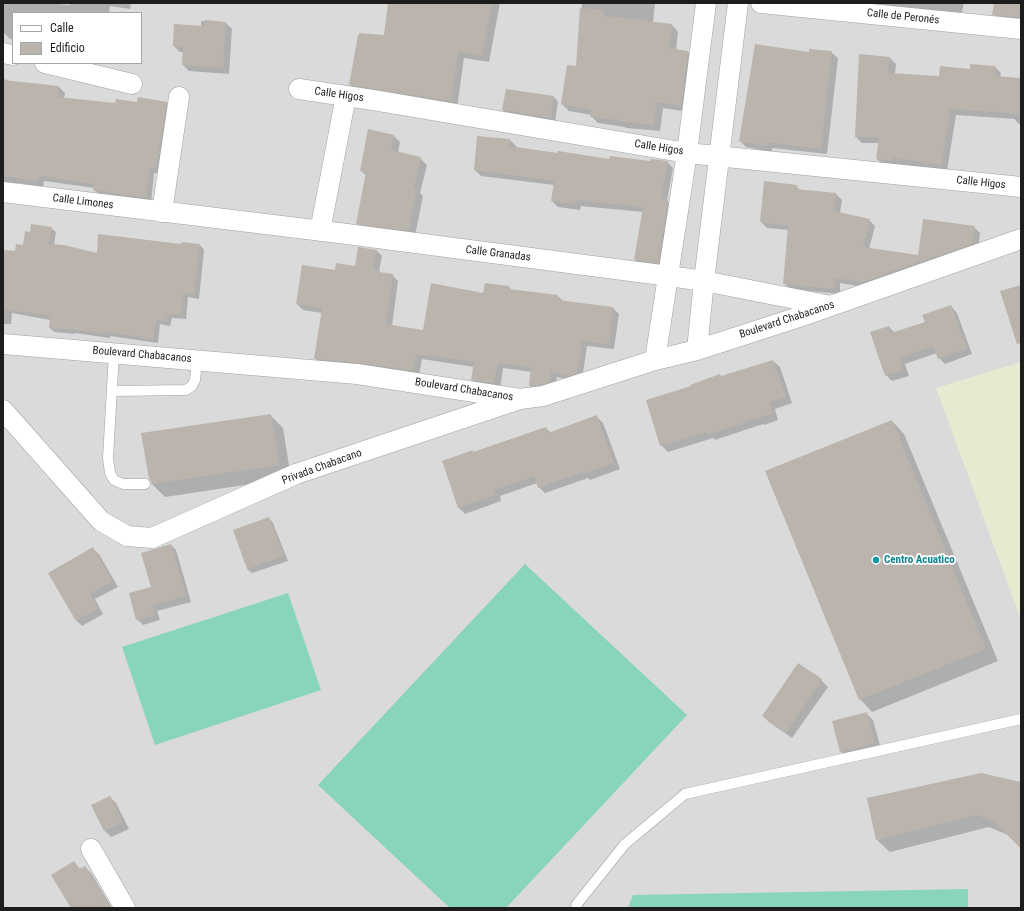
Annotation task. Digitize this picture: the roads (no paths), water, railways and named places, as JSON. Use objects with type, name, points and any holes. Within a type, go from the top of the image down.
[{"type":"street","points":[[655,360],[687,153],[706,3]]},
{"type":"street","points":[[697,350],[738,3]]},
{"type":"street","name":"Calle de Peronés","points":[[761,3],[1021,29]]},
{"type":"street","points":[[49,64],[132,84]]},
{"type":"street","name":"Calle Higos","points":[[299,89],[687,153],[1021,187]]},
{"type":"street","points":[[320,231],[346,96]]},
{"type":"street","points":[[162,212],[179,97]]},
{"type":"street","name":"Calle Limones","points":[[3,192],[162,212]]},
{"type":"street","name":"Calle Granadas","points":[[162,212],[668,276],[831,306]]},
{"type":"street","name":"Boulevard Chabacanos","points":[[3,344],[357,374],[520,399],[543,396],[655,360],[697,350],[802,316],[1021,239]]},
{"type":"street","name":"Privada Chabacano","points":[[3,410],[101,520],[127,536],[152,538],[296,474],[520,399]]},
{"type":"street","points":[[91,849],[125,908]]},
{"type":"lane","points":[[114,353],[108,458],[110,473],[114,480],[123,484],[145,484]]},
{"type":"lane","points":[[112,391],[186,390],[192,386],[195,380],[197,360]]},
{"type":"lane","points":[[576,908],[577,904],[626,844],[685,794],[1021,719]]},
{"type":"place","name":"Centro Acuatico","points":[[876,560]]}]
